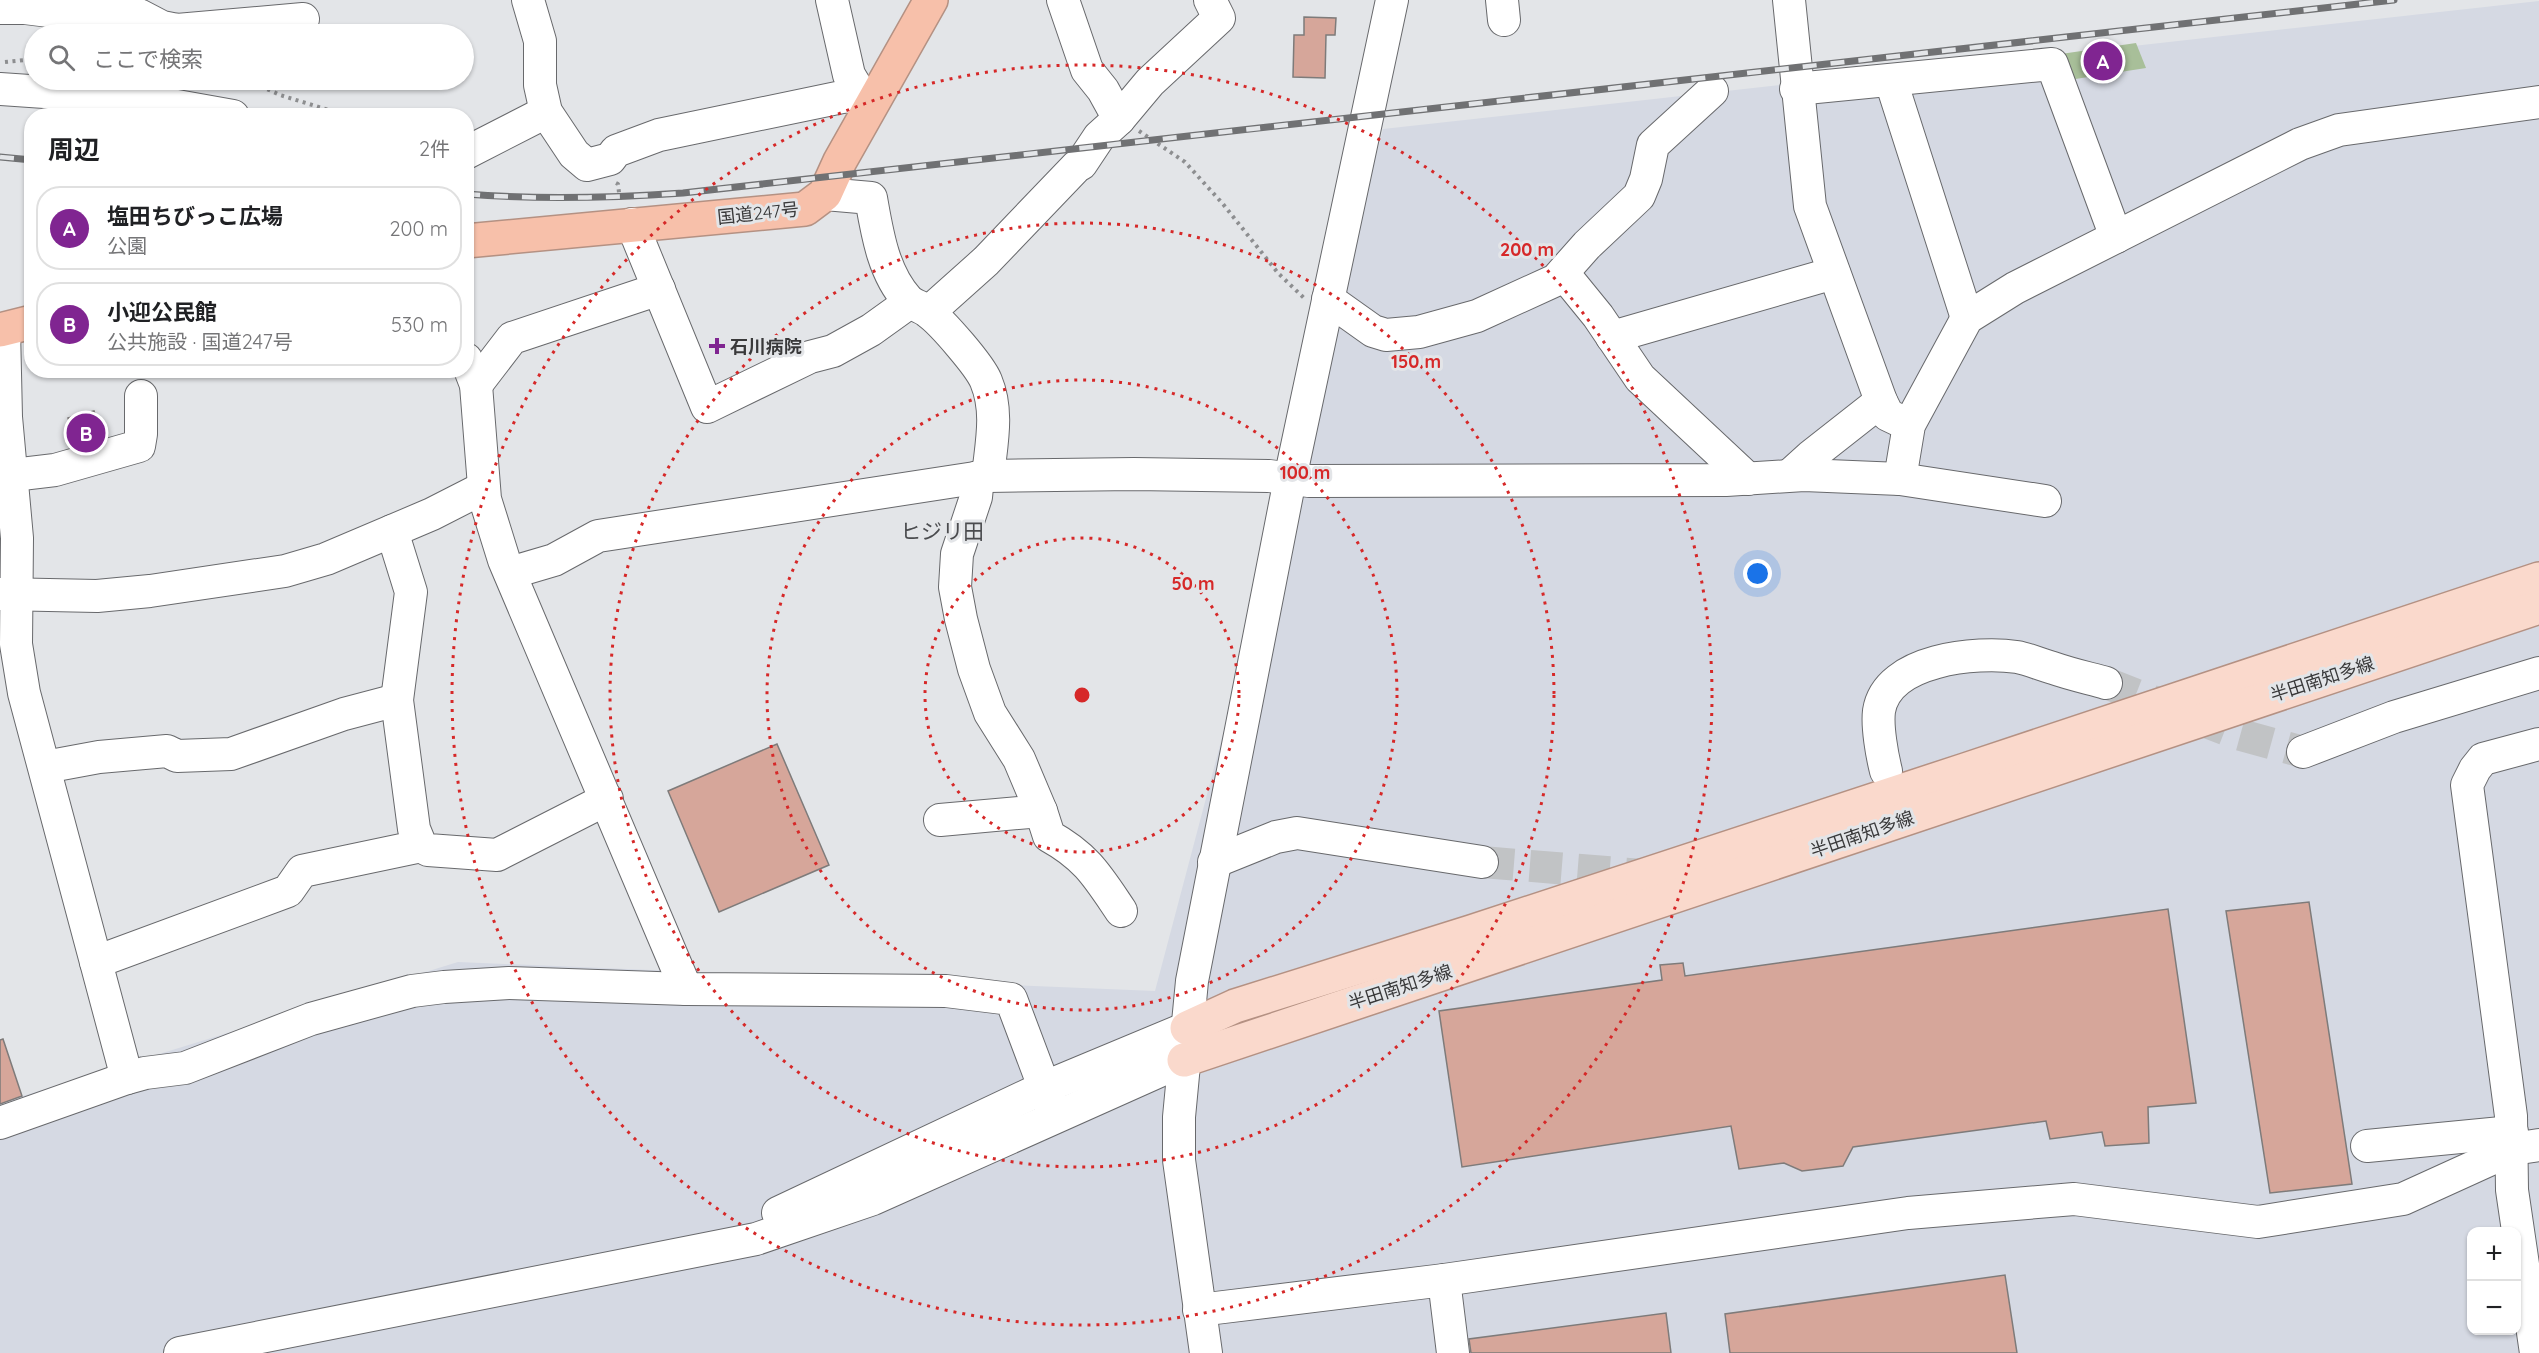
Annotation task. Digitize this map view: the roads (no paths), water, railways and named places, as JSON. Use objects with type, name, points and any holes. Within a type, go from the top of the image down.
[{"type":"highway","points":[[825,194],[867,99],[931,0]]},
{"type":"highway","name":"国道247号","points":[[474,240],[805,209],[825,194]]},
{"type":"main road","name":"半田南知多線","points":[[1187,1028],[1235,1006],[1909,789],[2539,579]]},
{"type":"main road","name":"半田南知多線","points":[[1184,1060],[2539,607]]},
{"type":"street","points":[[528,0],[540,41],[540,85],[546,112],[574,154],[587,165],[610,159],[616,151],[659,135],[842,97],[867,99]]},
{"type":"street","points":[[832,0],[849,75],[867,99]]},
{"type":"street","points":[[1063,0],[1087,70],[1103,90],[1119,119]]},
{"type":"street","points":[[632,225],[707,407],[810,357],[833,351],[919,307],[986,261],[1077,166],[1082,164],[1100,137],[1119,119],[1163,67],[1219,18],[1210,0]]},
{"type":"street","points":[[1206,1353],[1179,1160],[1179,1117],[1197,950],[1290,479],[1317,300],[1392,0]]},
{"type":"street","points":[[1789,0],[1809,206],[1881,401],[1888,415],[1909,425]]},
{"type":"street","points":[[0,8],[25,8],[81,15],[139,15],[156,24]]},
{"type":"street","points":[[253,24],[303,20]]},
{"type":"street","points":[[1796,88],[1891,81],[2052,63],[2116,237]]},
{"type":"street","points":[[1891,81],[1967,318]]},
{"type":"street","points":[[0,89],[132,98],[188,108]]},
{"type":"street","points":[[1317,300],[1373,331],[1386,335],[1419,332],[1477,316],[1556,280],[1587,245],[1639,196],[1646,179],[1653,145],[1712,91]]},
{"type":"street","points":[[1900,479],[1909,425],[1967,318],[2015,288],[2300,144],[2339,130],[2539,102]]},
{"type":"street","points":[[474,149],[546,112]]},
{"type":"street","points":[[825,194],[871,198],[880,243],[901,291],[962,348],[986,380],[992,402],[994,428],[983,477],[957,554],[955,587],[961,619],[974,669],[990,712],[1018,759],[1041,811],[1049,836],[1071,848],[1083,858],[1121,911]]},
{"type":"street","points":[[1563,273],[1640,378],[1748,479]]},
{"type":"street","points":[[1612,337],[1834,273]]},
{"type":"street","points":[[474,370],[512,338],[659,289]]},
{"type":"street","points":[[12,327],[6,417],[17,538],[8,594],[24,693],[127,1078]]},
{"type":"street","points":[[472,378],[483,488],[510,573],[686,988]]},
{"type":"street","points":[[13,476],[55,470],[139,446],[141,396]]},
{"type":"street","points":[[1790,476],[1811,456],[1881,401]]},
{"type":"street","points":[[510,573],[554,560],[598,536],[983,477],[1134,474],[1269,476],[1309,481],[1748,479],[1790,476],[1900,479],[2045,501]]},
{"type":"street","points":[[8,594],[107,595],[285,571],[326,559],[432,514],[483,488]]},
{"type":"street","points":[[392,531],[411,592],[397,700],[414,829],[421,846],[428,850],[497,855],[524,839],[607,799]]},
{"type":"street","points":[[1886,771],[1879,712],[1884,697],[1912,670],[1937,662],[1996,655],[2019,657],[2106,683]]},
{"type":"street","points":[[2303,752],[2394,717],[2539,673]]},
{"type":"street","points":[[45,767],[99,757],[167,751],[177,756],[231,754],[344,714],[397,700]]},
{"type":"street","points":[[2536,1353],[2512,1190],[2521,1142],[2467,785],[2483,759],[2539,744]]},
{"type":"street","points":[[940,820],[1041,811]]},
{"type":"street","points":[[1214,862],[1276,837],[1297,833],[1482,862]]},
{"type":"street","points":[[96,962],[288,891],[302,871],[421,846]]},
{"type":"street","points":[[0,1123],[127,1078],[145,1073],[185,1068],[311,1019],[412,991],[509,983],[946,991],[1011,999],[1055,1116]]},
{"type":"street","points":[[609,1269],[752,1226],[1043,1088],[1187,1028]]},
{"type":"street","points":[[182,1353],[756,1239],[873,1199],[1184,1060]]},
{"type":"street","points":[[1199,1310],[1443,1280],[1908,1213],[2074,1199],[2258,1222],[2403,1199],[2521,1142]]},
{"type":"street","points":[[2367,1146],[2521,1142]]},
{"type":"street","points":[[1443,1280],[1453,1353]]},
{"type":"tunnel","points":[[2106,683],[2237,734],[2303,752]]},
{"type":"tunnel","points":[[1482,862],[1643,875]]},
{"type":"railway","points":[[474,194],[575,198],[683,193],[2394,0]]},
{"type":"railway","points":[[0,157],[24,159]]},
{"type":"place","name":"塩田ちびっこ広場","points":[[2103,61]]},
{"type":"place","name":"石川病院","points":[[717,346]]},
{"type":"place","name":"小迎公民館","points":[[86,433]]},
{"type":"district","name":"ヒジリ田","points":[[942,531]]}]
